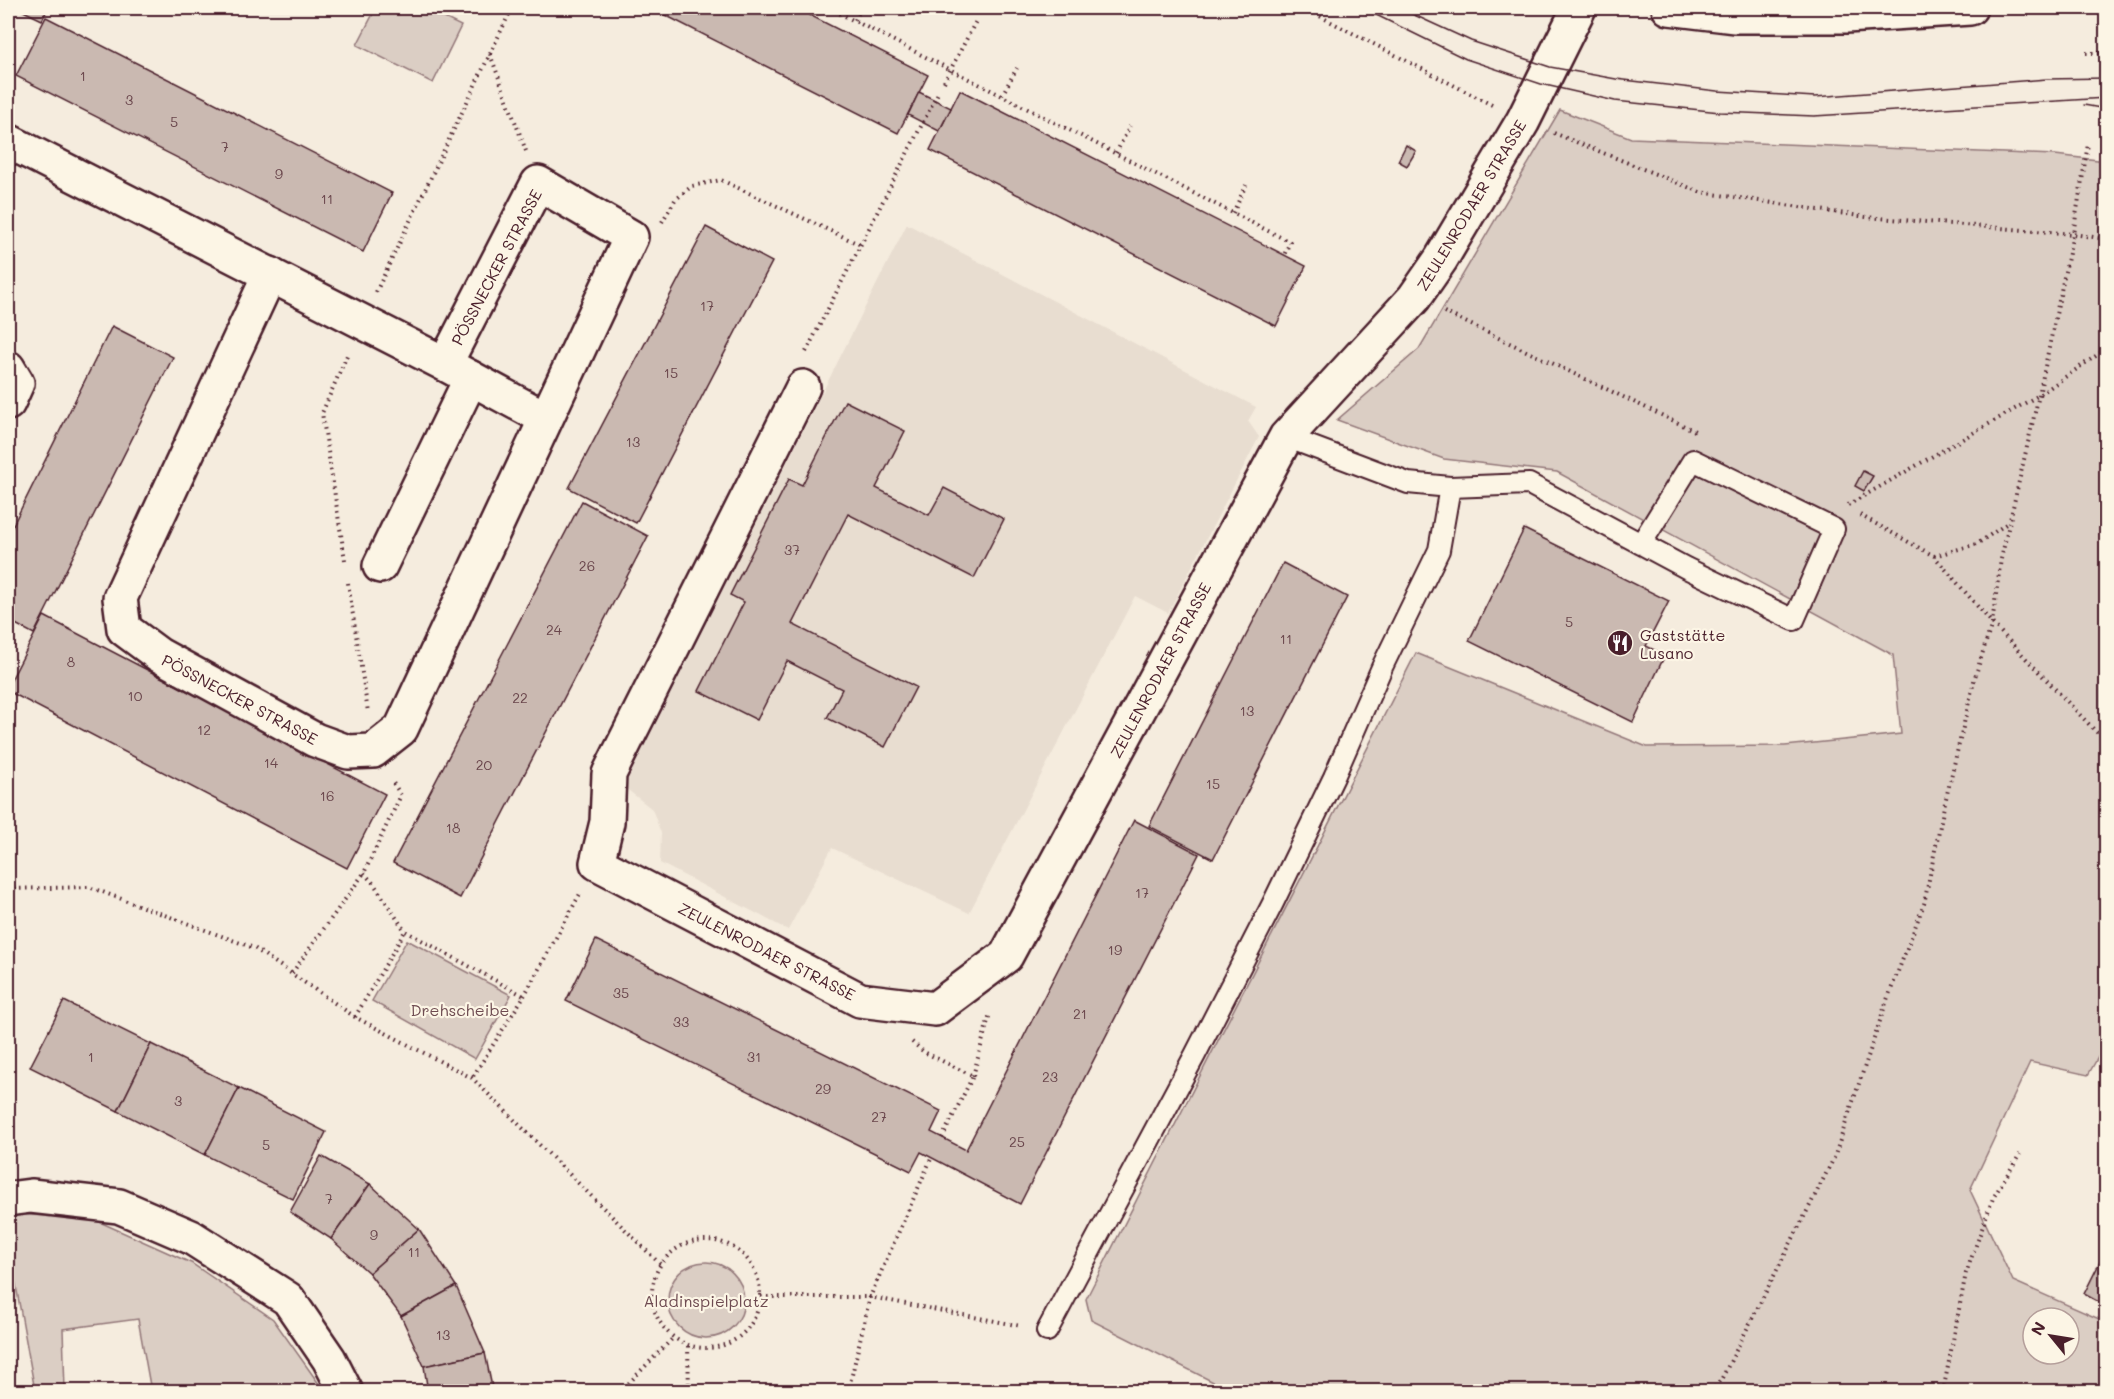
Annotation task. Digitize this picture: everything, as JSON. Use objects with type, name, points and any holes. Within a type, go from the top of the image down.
[{"type":"street","name":"ZEULENRODAER STRASSE","points":[[597,863],[861,1000],[935,1009],[1006,956],[1286,437],[1414,298],[1441,259],[1523,121],[1579,8]]},
{"type":"street","points":[[1669,8],[1735,16],[1846,16],[1970,8]]},
{"type":"street","name":"PÖSSNECKER STRASSE","points":[[8,141],[270,274],[545,418]]},
{"type":"street","name":"PÖSSNECKER STRASSE","points":[[270,274],[120,598],[124,629],[159,655],[315,740],[348,752],[374,751],[401,729],[631,237],[538,183],[458,371],[380,566]]},
{"type":"street","points":[[8,368],[17,383],[8,403]]},
{"type":"street","points":[[597,863],[607,822],[609,774],[803,387]]},
{"type":"street","points":[[8,1199],[31,1196],[119,1206],[191,1238],[288,1299],[329,1359],[346,1392]]},
{"type":"lane","points":[[1286,437],[1408,483],[1450,487],[1529,484],[1641,544],[1794,620],[1834,529],[1692,460],[1641,544]]},
{"type":"lane","points":[[1047,1331],[1195,1055],[1334,777],[1383,665],[1439,550],[1450,487]]},
{"type":"path","points":[[829,8],[1290,242],[1284,255]]},
{"type":"path","points":[[855,20],[861,8]]},
{"type":"path","points":[[1304,8],[1523,121],[1701,192],[1866,217],[2073,234],[2106,239]]},
{"type":"path","points":[[944,82],[976,21]]},
{"type":"path","points":[[2086,53],[2106,53]]},
{"type":"path","points":[[490,54],[538,183]]},
{"type":"path","points":[[1002,95],[1017,68]]},
{"type":"path","points":[[803,387],[806,351],[939,91]]},
{"type":"path","points":[[1116,153],[1130,126]]},
{"type":"path","points":[[1711,1392],[1722,1378],[1834,1158],[1887,1000],[1924,904],[1975,677],[1992,623],[2001,559],[2073,234],[2088,144]]},
{"type":"path","points":[[631,237],[651,241],[675,200],[692,186],[721,180],[861,245]]},
{"type":"path","points":[[1233,213],[1246,185]]},
{"type":"path","points":[[1845,507],[2039,395],[2106,349]]},
{"type":"path","points":[[1934,556],[1977,544],[2010,522]]},
{"type":"path","points":[[1992,623],[2106,742]]},
{"type":"path","points":[[472,1078],[524,996],[597,863]]},
{"type":"path","points":[[364,873],[374,884],[405,931],[524,996]]},
{"type":"path","points":[[8,889],[90,887],[254,948],[355,1017],[472,1078],[660,1264]]},
{"type":"path","points":[[355,1017],[405,931]]},
{"type":"path","points":[[942,1138],[973,1076],[991,1011]]},
{"type":"path","points":[[924,1052],[973,1076]]},
{"type":"path","points":[[1943,1392],[1966,1273],[1993,1198],[2020,1154]]},
{"type":"path","points":[[848,1392],[870,1297],[931,1159]]},
{"type":"path","points":[[704,1239],[732,1245],[746,1256],[757,1273],[761,1297],[752,1323],[741,1336],[715,1348],[688,1346],[673,1338],[658,1320],[651,1300],[653,1278],[660,1264],[673,1250],[685,1242],[704,1239]]},
{"type":"path","points":[[761,1297],[870,1297],[1047,1331]]},
{"type":"path","points":[[620,1392],[673,1338]]},
{"type":"path","points":[[688,1346],[689,1392]]},
{"type":"shaded area","points":[[907,224],[1256,407],[1248,421],[1259,437],[1168,613],[1135,596],[969,913],[832,848],[788,930],[660,863],[661,833],[652,809],[624,787]]},
{"type":"green space","points":[[376,8],[424,8],[461,26],[433,83],[357,45]]},
{"type":"green space","points":[[1560,110],[1631,138],[2055,155],[2106,161],[2106,1043],[2088,1075],[2030,1062],[1970,1190],[2013,1281],[2070,1306],[2021,1306],[2021,1366],[2081,1366],[2081,1311],[2106,1322],[2106,1391],[1231,1391],[1091,1320],[1086,1299],[1416,653],[1647,747],[1785,746],[1901,734],[1893,655],[1557,472],[1444,459],[1337,420],[1419,349]]},
{"type":"green space","name":"Drehscheibe","points":[[407,940],[511,995],[475,1059],[372,1001]]},
{"type":"green space","points":[[15,1214],[93,1219],[191,1263],[273,1319],[324,1391],[151,1391],[138,1319],[63,1329],[65,1391],[35,1391],[8,1241]]},
{"type":"green space","name":"Aladinspielplatz","points":[[706,1262],[720,1265],[733,1273],[741,1286],[744,1300],[741,1314],[733,1327],[720,1335],[706,1338],[692,1335],[679,1327],[671,1314],[668,1300],[671,1286],[679,1273],[692,1265]]},
{"type":"building","points":[[17,8],[48,8],[42,20]]},
{"type":"building","points":[[651,8],[796,8],[928,75],[898,133]]},
{"type":"building","points":[[46,17],[392,193],[363,252],[16,76]]},
{"type":"building","points":[[960,90],[1306,266],[1276,326],[930,150]]},
{"type":"building","points":[[919,92],[951,108],[939,131],[908,115]]},
{"type":"building","points":[[1406,145],[1416,151],[1407,166],[1398,161]]},
{"type":"building","points":[[706,227],[772,262],[636,523],[569,488]]},
{"type":"building","points":[[112,326],[173,357],[34,634],[8,620],[8,535]]},
{"type":"building","points":[[845,401],[905,431],[876,488],[929,515],[944,488],[1004,519],[974,578],[848,514],[792,624],[916,687],[885,747],[827,718],[842,689],[787,661],[757,720],[699,691],[744,602],[730,595],[789,479],[802,485]]},
{"type":"building","points":[[1863,471],[1873,476],[1864,491],[1855,486]]},
{"type":"building","points":[[582,501],[648,536],[460,898],[393,863]]},
{"type":"building","points":[[1524,529],[1669,601],[1646,646],[1665,655],[1633,722],[1469,641]]},
{"type":"building","points":[[1283,563],[1347,597],[1213,859],[1149,826]]},
{"type":"building","points":[[44,616],[385,794],[347,868],[8,691],[8,686]]},
{"type":"building","points":[[1134,820],[1199,854],[1020,1204],[921,1152],[911,1171],[566,1001],[596,940],[941,1111],[931,1132],[966,1150]]},
{"type":"building","points":[[64,1001],[151,1044],[118,1111],[30,1067]]},
{"type":"building","points":[[151,1044],[239,1088],[205,1155],[118,1111]]},
{"type":"building","points":[[239,1088],[326,1132],[293,1199],[205,1155]]},
{"type":"building","points":[[321,1156],[370,1184],[331,1239],[290,1212]]},
{"type":"building","points":[[370,1184],[419,1229],[369,1273],[331,1239]]},
{"type":"building","points":[[419,1229],[456,1286],[401,1316],[369,1273]]},
{"type":"building","points":[[2106,1250],[2106,1306],[2084,1294]]},
{"type":"building","points":[[456,1286],[485,1353],[424,1366],[401,1316]]},
{"type":"building","points":[[485,1353],[493,1392],[428,1392],[424,1366]]},
{"type":"tram line","points":[[1362,8],[1466,59],[1541,84],[1615,101],[1720,112],[1814,116],[2106,98]]},
{"type":"tram line","points":[[1399,8],[1471,41],[1550,67],[1616,79],[1717,91],[1815,97],[2047,79],[2106,78]]},
{"type":"tram line","points":[[2084,105],[2106,109]]},
{"type":"place","name":"Gaststätte Lusano","points":[[1620,643]]}]
